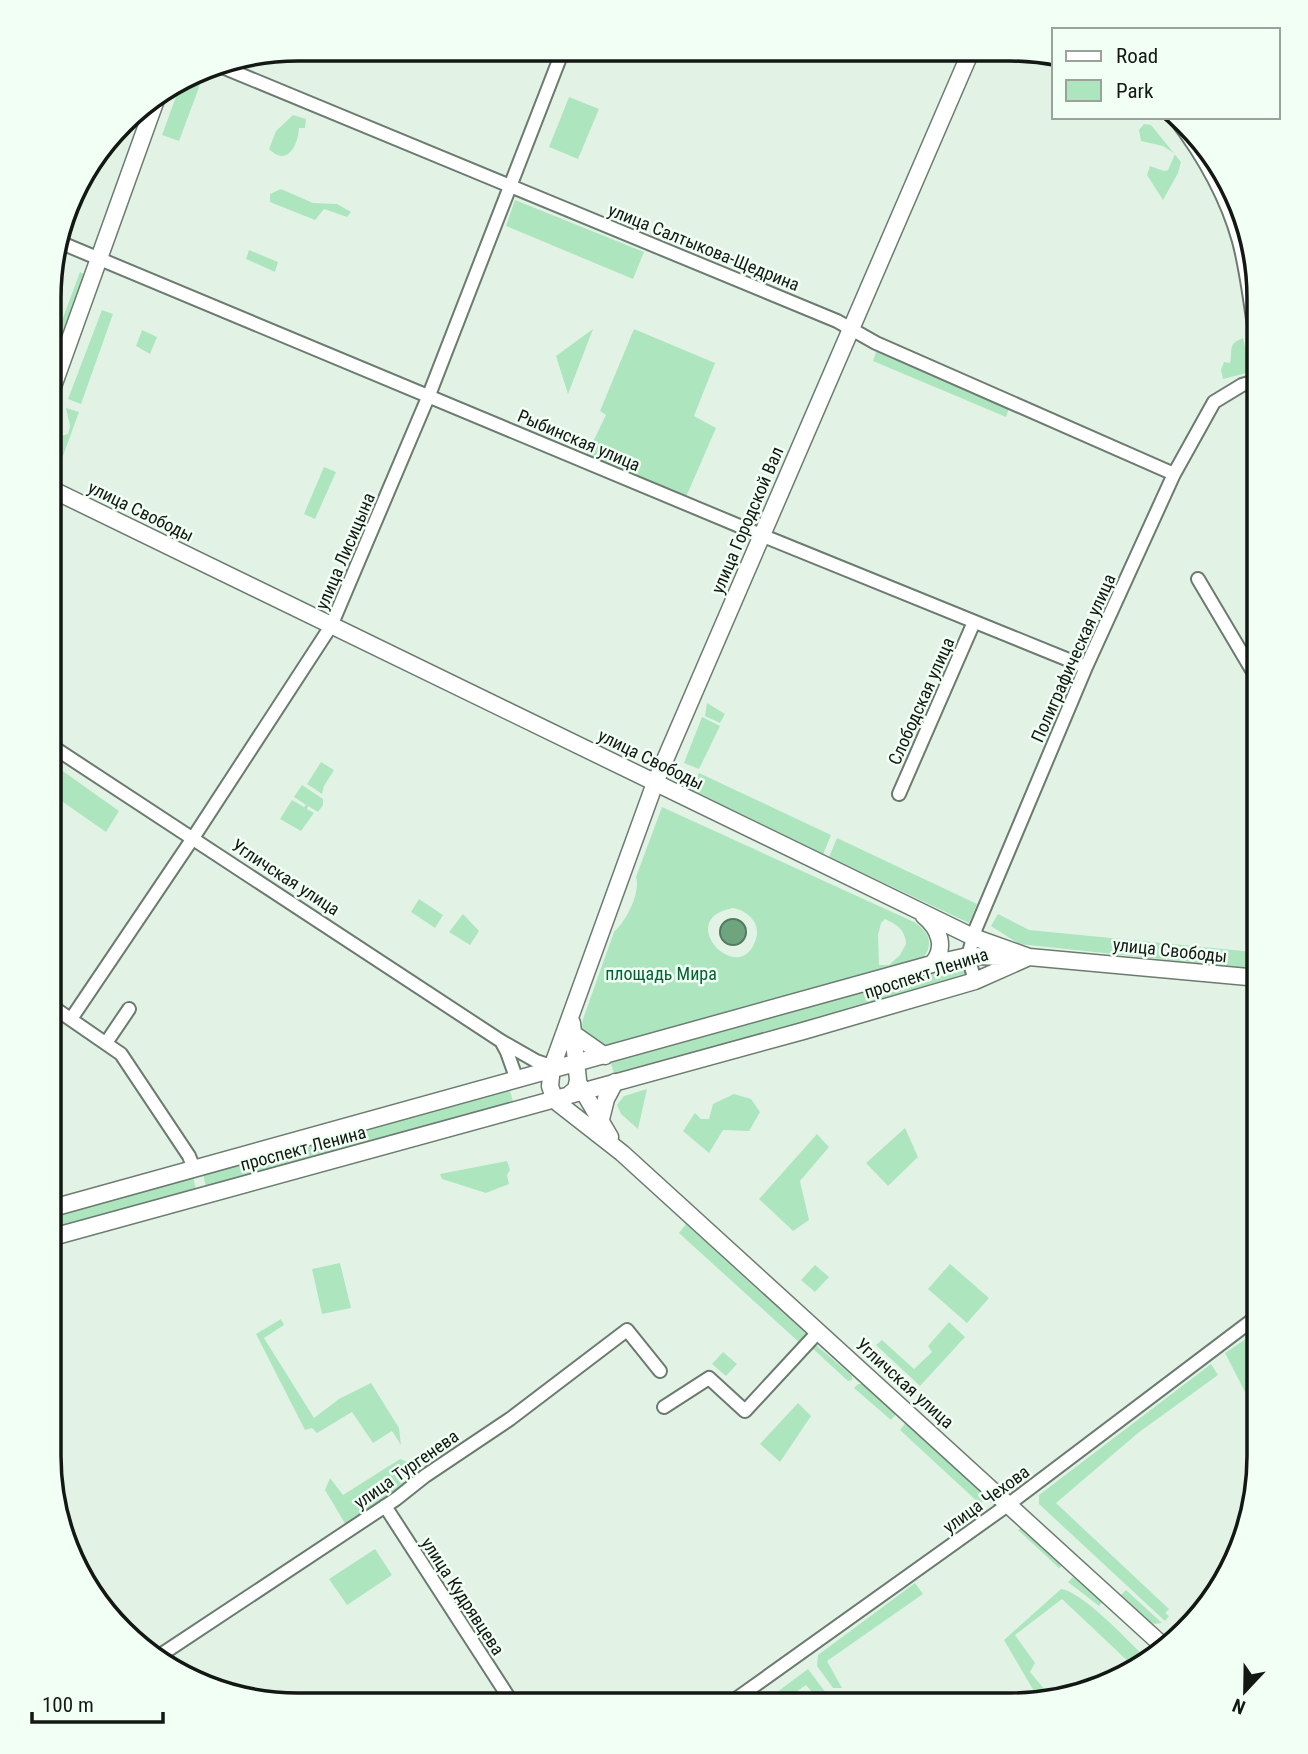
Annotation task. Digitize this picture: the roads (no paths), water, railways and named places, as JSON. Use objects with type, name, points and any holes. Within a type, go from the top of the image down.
[{"type":"main road","name":"улица Городской Вал","points":[[562,1079],[567,1036],[575,1010],[655,783],[967,61]]},
{"type":"main road","points":[[61,366],[153,112]]},
{"type":"main road","name":"улица Свободы","points":[[61,494],[973,937],[1029,957],[1246,977]]},
{"type":"main road","points":[[917,910],[929,919],[939,936],[939,954],[932,964]]},
{"type":"main road","name":"проспект Ленина","points":[[61,1235],[203,1196],[562,1079],[605,1056],[932,964],[968,956],[1029,957]]},
{"type":"main road","name":"проспект Ленина","points":[[61,1206],[517,1080],[615,1082],[975,981],[1029,957]]},
{"type":"main road","points":[[562,1079],[567,1036],[605,1056]]},
{"type":"main road","name":"Угличская улица","points":[[562,1079],[622,1153]]},
{"type":"main road","name":"Угличская улица","points":[[562,1079],[622,1153],[1158,1640]]},
{"type":"main road","points":[[600,1123],[604,1104],[615,1082]]},
{"type":"main road","points":[[194,1169],[203,1196]]},
{"type":"street","name":"улица Лисицына","points":[[71,1019],[331,626],[429,395],[558,62]]},
{"type":"street","name":"улица Салтыкова-Щедрина","points":[[232,71],[837,321],[876,343],[1174,474]]},
{"type":"street","points":[[1218,185],[1228,209],[1246,276]]},
{"type":"street","name":"Рыбинская улица","points":[[67,246],[761,536],[1086,667]]},
{"type":"street","name":"Полиграфическая улица","points":[[968,956],[973,937],[1086,667],[1174,474],[1214,402],[1247,384]]},
{"type":"street","points":[[1198,579],[1247,661]]},
{"type":"street","name":"Слободская улица","points":[[899,794],[974,622]]},
{"type":"street","name":"Угличская улица","points":[[61,753],[562,1079]]},
{"type":"street","points":[[968,956],[975,981]]},
{"type":"street","points":[[106,1043],[129,1009]]},
{"type":"street","points":[[61,1013],[124,1058],[189,1156],[194,1169]]},
{"type":"street","points":[[500,1041],[508,1052],[517,1080]]},
{"type":"street","name":"улица Чехова","points":[[744,1693],[1009,1504],[1246,1324]]},
{"type":"street","name":"улица Тургенева","points":[[166,1652],[385,1506],[510,1419],[627,1330],[660,1371]]},
{"type":"street","points":[[664,1407],[709,1378],[745,1411],[819,1331]]},
{"type":"street","name":"улица Кудрявцева","points":[[385,1506],[506,1693]]},
{"type":"park label","name":"площадь Мира","points":[[661,973]]}]
